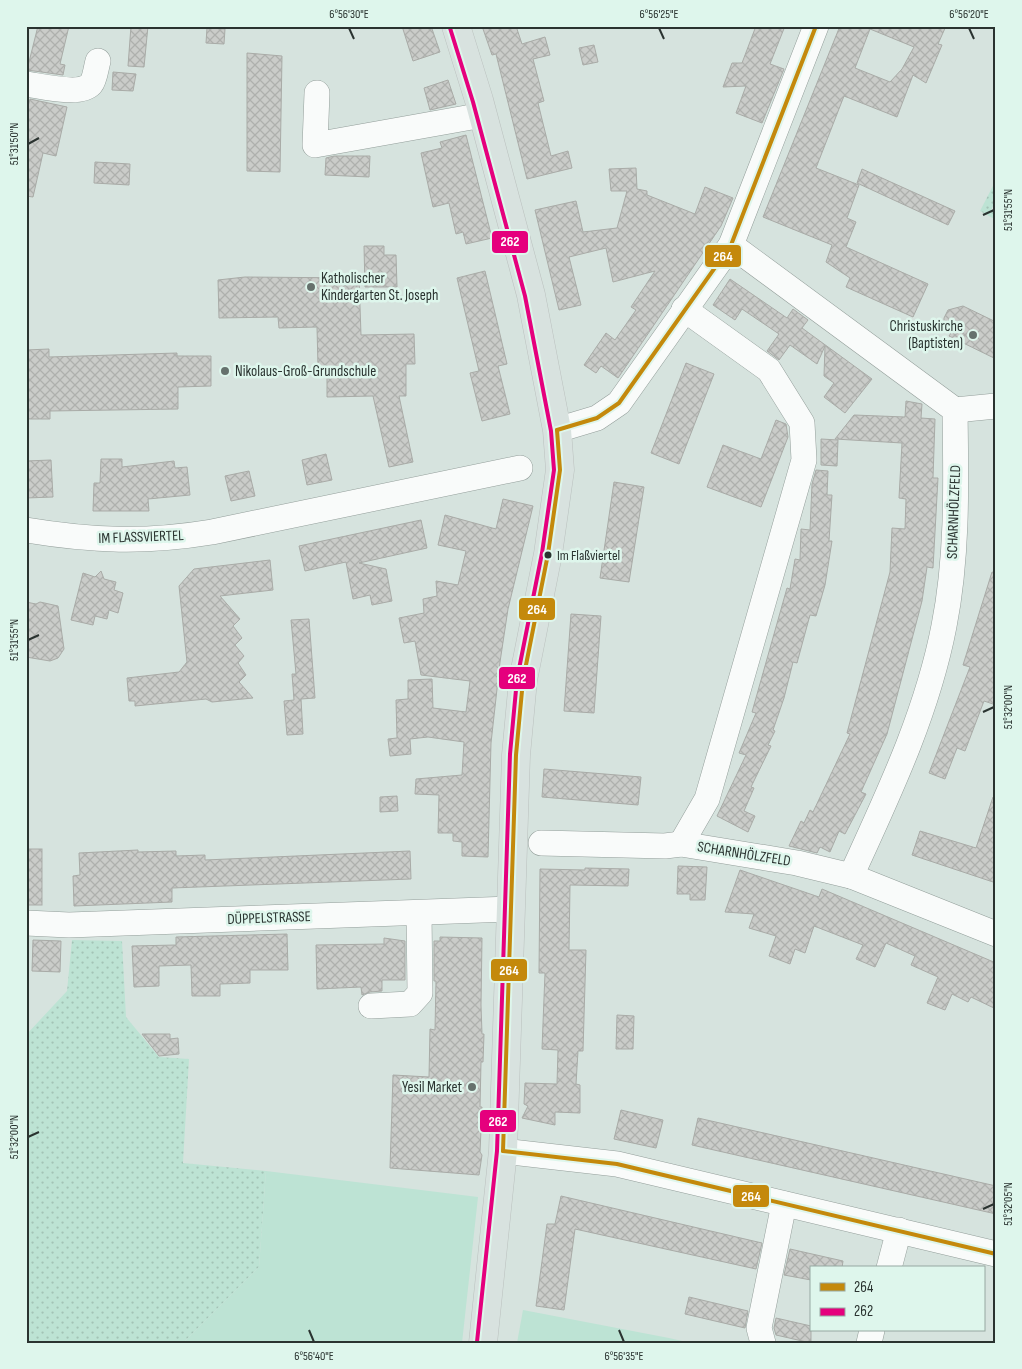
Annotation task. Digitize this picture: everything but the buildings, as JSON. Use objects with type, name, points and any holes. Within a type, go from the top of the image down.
[{"type":"main road","points":[[456,26],[483,115],[530,295],[557,430],[560,470],[548,554],[523,680],[516,754],[502,1151],[483,1343]]},
{"type":"street","points":[[557,430],[597,418],[619,404],[684,309],[731,245],[816,26]]},
{"type":"street","points":[[26,84],[70,90],[85,88],[92,83],[98,62]]},
{"type":"street","points":[[317,93],[314,145],[483,115]]},
{"type":"street","points":[[731,245],[955,410],[996,406]]},
{"type":"street","points":[[673,845],[707,799],[804,460],[802,423],[770,370],[684,309]]},
{"type":"street","name":"SCHARNHÖLZFELD","points":[[851,876],[902,764],[925,697],[944,627],[957,503],[955,410]]},
{"type":"street","name":"IM FLASSVIERTEL","points":[[26,530],[72,537],[115,540],[168,539],[520,468]]},
{"type":"street","name":"SCHARNHÖLZFELD","points":[[542,843],[673,845],[797,863],[851,876],[996,934]]},
{"type":"street","name":"DÜPPELSTRASSE","points":[[26,923],[69,925],[511,909]]},
{"type":"street","points":[[371,1006],[410,1004],[420,993],[419,913]]},
{"type":"street","points":[[502,1151],[617,1164],[996,1254]]},
{"type":"street","points":[[763,1343],[759,1328],[784,1204]]},
{"type":"street","points":[[890,1266],[899,1230]]},
{"type":"green space","points":[[996,180],[996,201],[991,210],[996,213],[996,220],[980,211]]},
{"type":"green space","points":[[72,940],[122,941],[126,1017],[159,1057],[189,1059],[183,1163],[266,1171],[259,1267],[183,1343],[26,1343],[26,1035],[67,991]]},
{"type":"green space","points":[[266,1171],[478,1197],[462,1343],[183,1343],[259,1267]]},
{"type":"green space","points":[[523,1310],[669,1338],[691,1343],[517,1343]]},
{"type":"transit line","name":"264","points":[[557,430],[597,418],[619,403],[731,245],[816,26]]},
{"type":"transit line","name":"262","points":[[450,28],[473,102],[525,296],[551,431],[554,470],[542,553],[517,679],[510,754],[497,1151],[477,1342]]},
{"type":"transit line","name":"264","points":[[503,1151],[516,755],[523,680],[548,554],[560,470],[557,430]]},
{"type":"transit line","name":"264","points":[[503,1151],[617,1164],[996,1254]]},
{"type":"place","name":"Katholischer Kindergarten St. Joseph","points":[[311,287]]},
{"type":"place","name":"Christuskirche (Baptisten)","points":[[973,335]]},
{"type":"place","name":"Nikolaus-Groß-Grundschule","points":[[225,371]]},
{"type":"place","name":"Im Flaßviertel","points":[[548,555]]},
{"type":"place","name":"Yesil Market","points":[[472,1087]]}]
